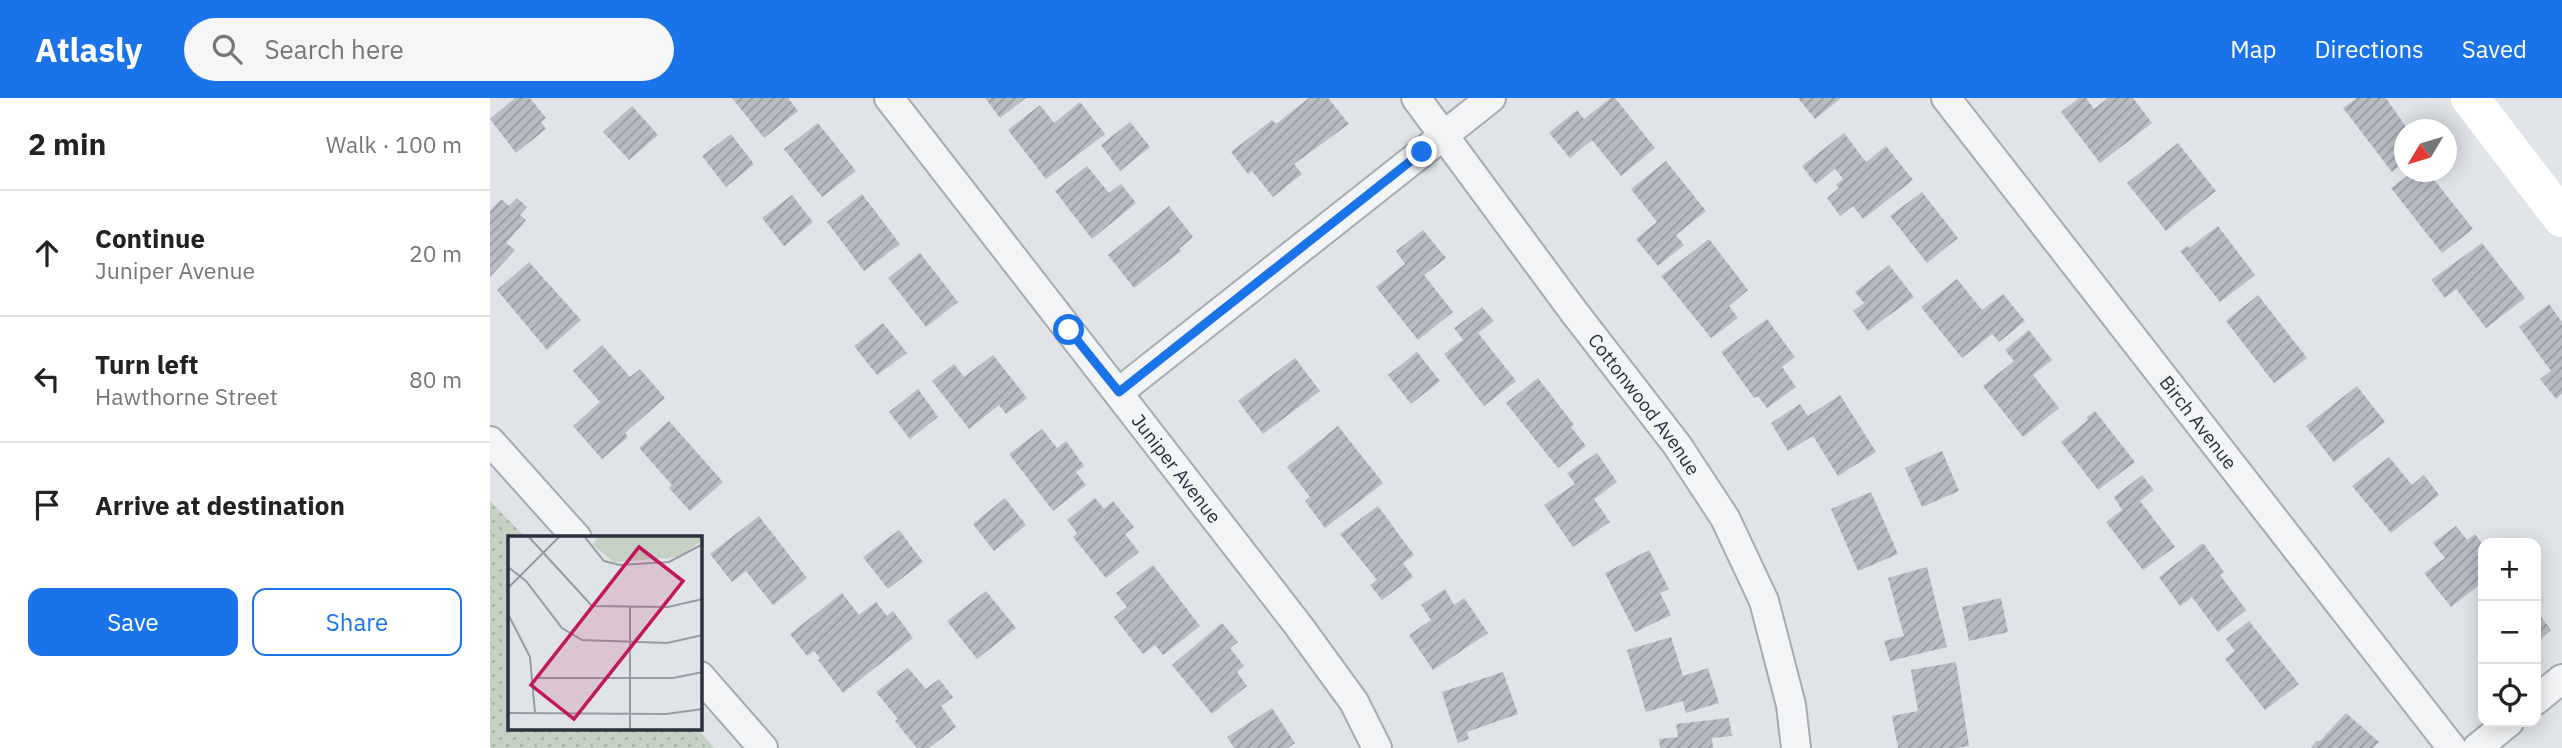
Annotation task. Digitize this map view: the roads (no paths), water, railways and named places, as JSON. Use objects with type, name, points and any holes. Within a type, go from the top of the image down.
[{"type":"street","name":"Juniper Avenue","points":[[889,98],[1298,625],[1354,702],[1377,748]]},
{"type":"street","name":"Cottonwood Avenue","points":[[1416,98],[1574,312],[1677,445],[1724,518],[1763,601],[1791,705],[1796,748]]},
{"type":"street","points":[[1119,392],[1491,98]]},
{"type":"street","name":"Birch Avenue","points":[[1946,98],[2452,748]]},
{"type":"street","points":[[2470,98],[2562,218]]},
{"type":"street","points":[[490,441],[576,536]]},
{"type":"street","points":[[702,678],[763,748]]},
{"type":"street","points":[[2541,696],[2562,679]]},
{"type":"street","points":[[2477,748],[2503,727]]}]
